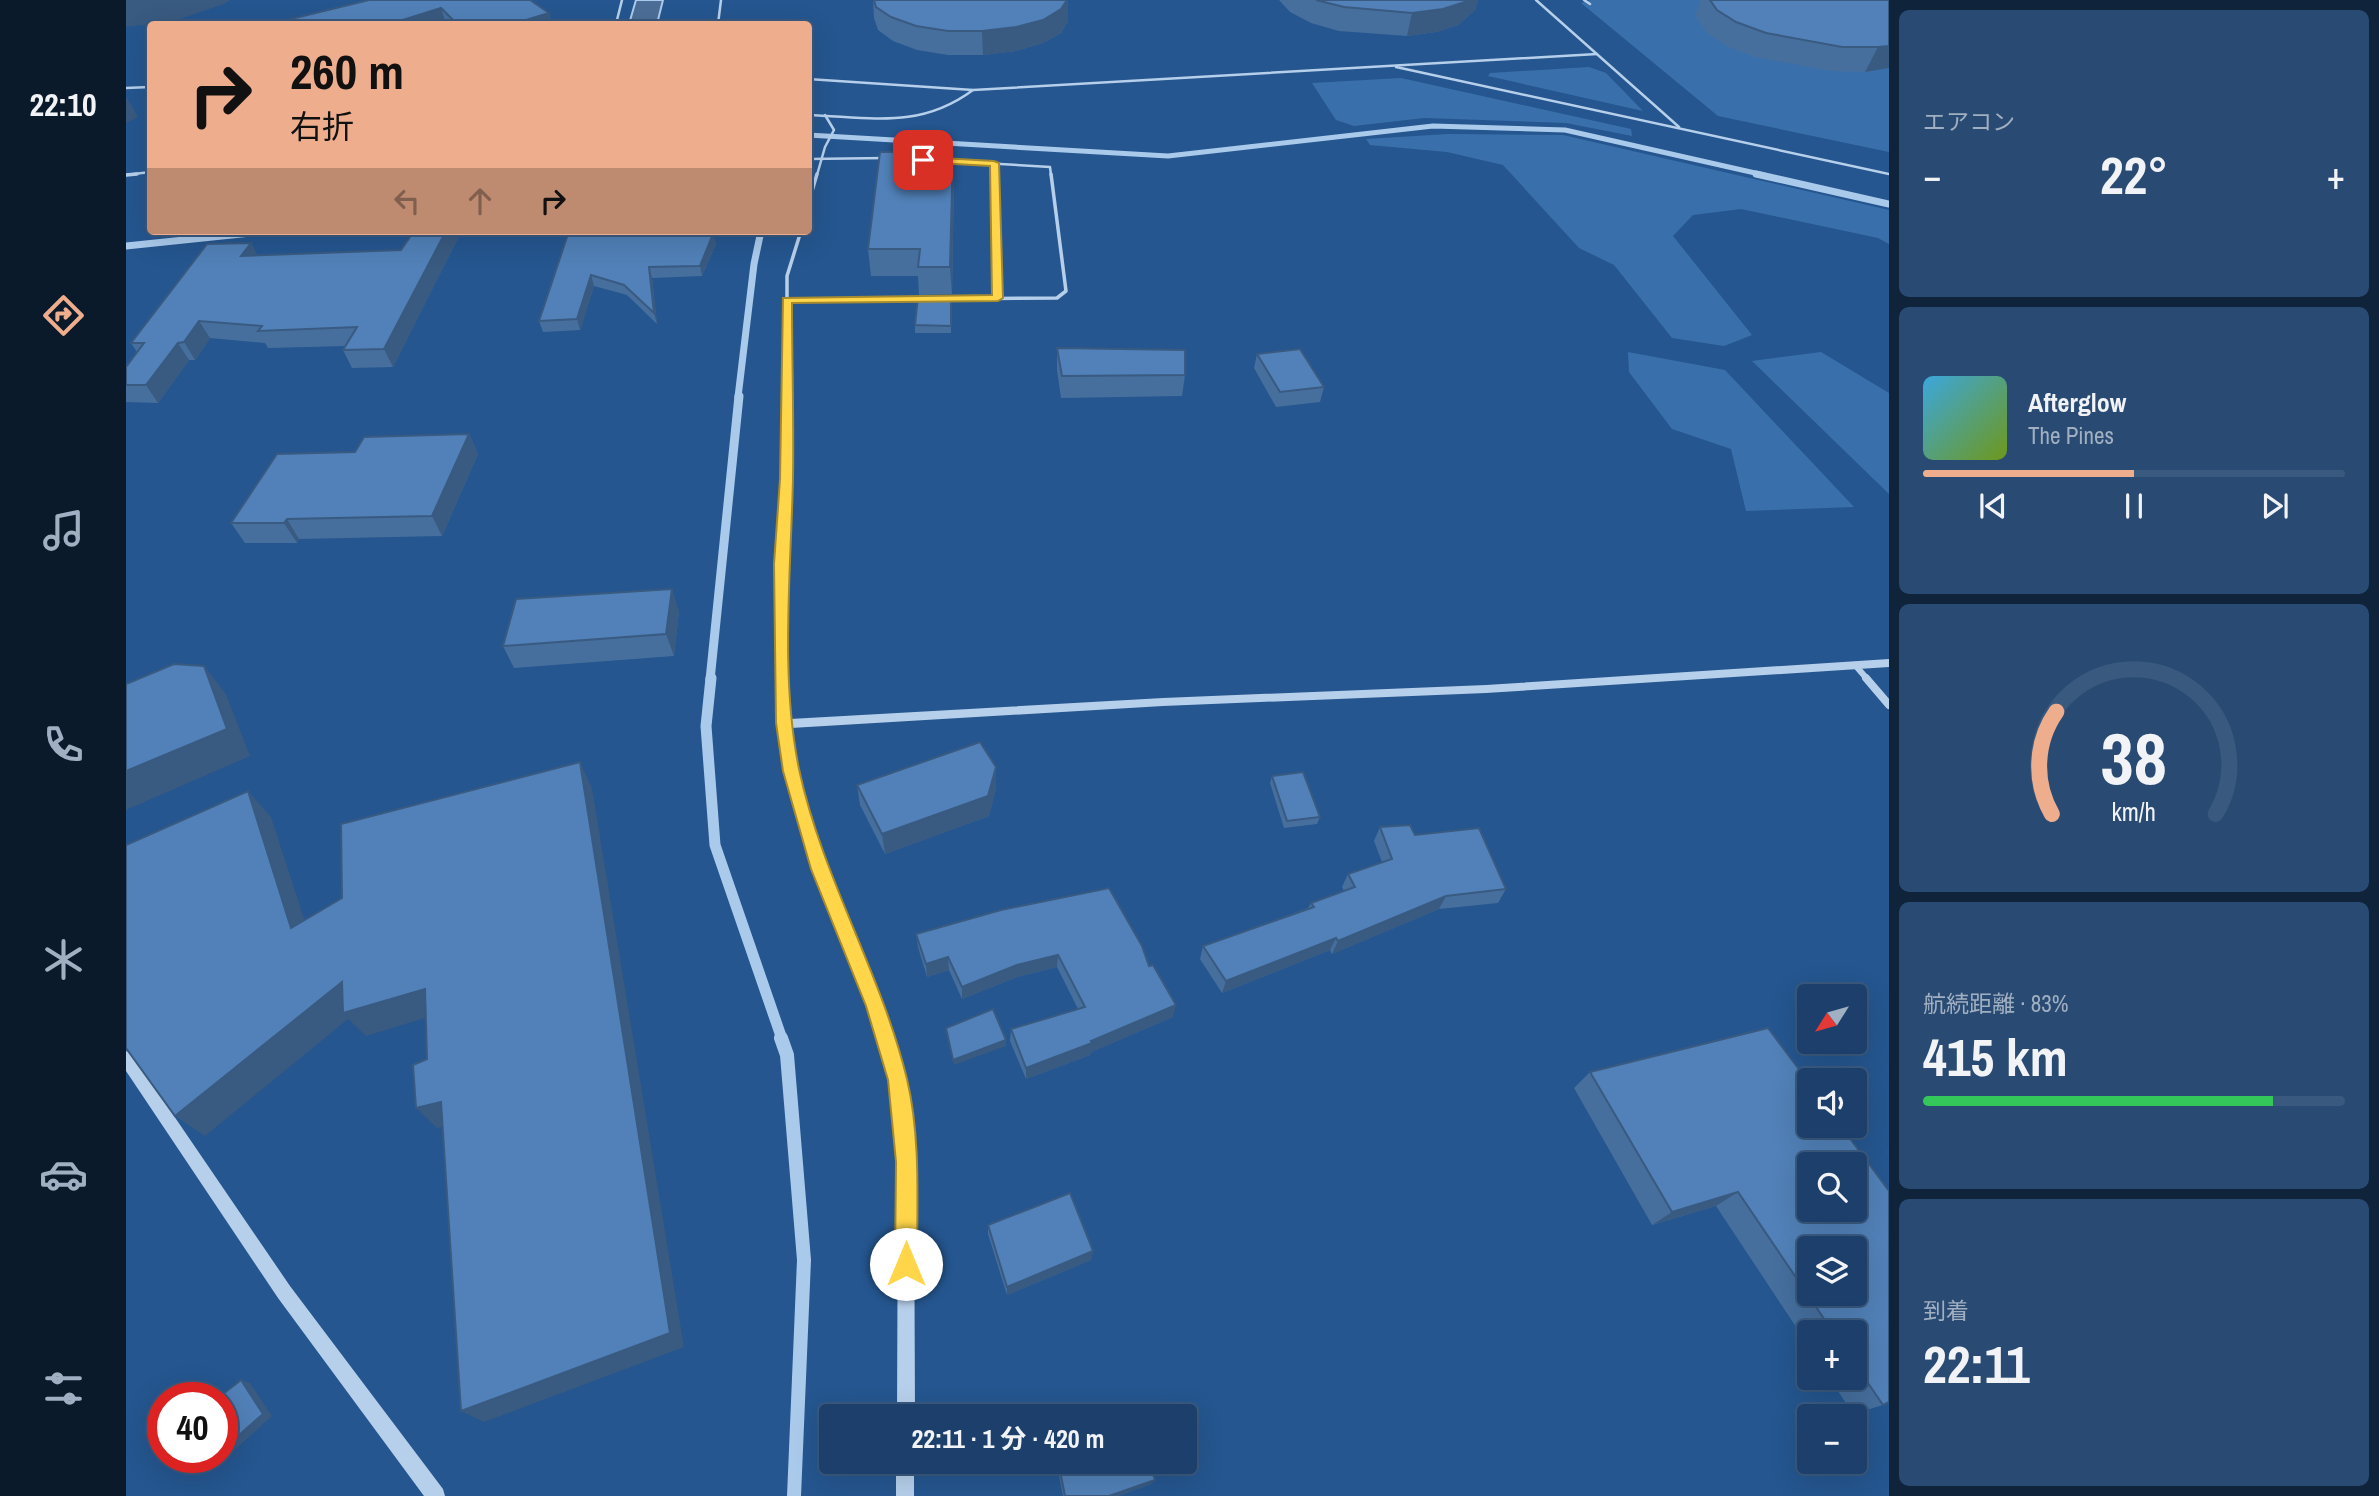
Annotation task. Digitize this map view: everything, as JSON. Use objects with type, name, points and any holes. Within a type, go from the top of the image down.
[{"type":"street","points":[[787,300],[786,479],[781,564],[783,723],[791,771],[820,869],[876,1006],[898,1080],[906,1162],[905,1404]]},
{"type":"street","points":[[783,723],[1163,702],[1486,689],[1889,663]]},
{"type":"street","points":[[1855,665],[1889,705]]},
{"type":"street","points":[[126,1058],[284,1292],[436,1496]]},
{"type":"street","points":[[905,1474],[905,1496]]},
{"type":"lane","points":[[617,21],[622,0]]},
{"type":"lane","points":[[718,21],[721,0]]},
{"type":"lane","points":[[1536,0],[1682,129]]},
{"type":"lane","points":[[1584,0],[1590,4]]},
{"type":"lane","points":[[812,79],[973,90],[1597,54]]},
{"type":"lane","points":[[1390,66],[1889,174]]},
{"type":"lane","points":[[126,88],[147,87]]},
{"type":"lane","points":[[812,115],[927,115],[953,104],[973,90]]},
{"type":"lane","points":[[812,191],[825,147],[834,130],[825,115]]},
{"type":"lane","points":[[812,159],[887,158]]},
{"type":"lane","points":[[800,235],[787,276],[787,300],[1057,298],[1066,291],[1050,167],[940,160]]},
{"type":"lane","points":[[994,163],[998,298]]},
{"type":"lane","points":[[126,175],[147,172]]},
{"type":"shaded area","points":[[636,0],[663,0],[658,21],[630,21]]},
{"type":"shaded area","points":[[1590,0],[1889,0],[1889,152],[1718,116],[1581,3]]},
{"type":"shaded area","points":[[1589,67],[1606,73],[1643,111],[1488,76],[1490,73]]},
{"type":"shaded area","points":[[1401,78],[1631,129],[1632,136],[1566,123],[1424,118],[1354,126],[1336,120],[1312,83]]},
{"type":"shaded area","points":[[1448,134],[1563,135],[1889,210],[1889,244],[1878,238],[1741,209],[1693,215],[1673,236],[1752,335],[1724,346],[1672,338],[1614,265],[1579,248],[1503,165],[1447,152],[1370,145],[1366,139]]},
{"type":"shaded area","points":[[1628,352],[1725,370],[1854,507],[1746,511],[1731,449],[1672,429],[1629,372]]},
{"type":"shaded area","points":[[1821,352],[1889,393],[1889,494],[1752,361]]},
{"type":"building","points":[[369,0],[530,0],[549,13],[523,21],[454,21],[441,8],[400,21],[287,20]]},
{"type":"building","points":[[874,0],[1067,0],[1061,9],[1043,20],[982,31],[948,31],[916,26],[891,17],[876,7]]},
{"type":"building","points":[[1316,0],[1466,0],[1443,9],[1412,13],[1344,7]]},
{"type":"building","points":[[1710,0],[1889,0],[1889,46],[1842,47],[1766,33],[1736,22],[1717,10]]},
{"type":"building","points":[[953,151],[950,267],[918,267],[920,249],[868,249],[880,152]]},
{"type":"building","points":[[411,235],[444,235],[384,349],[343,350],[357,327],[258,331],[262,326],[199,321],[184,342],[178,343],[146,385],[126,385],[126,367],[144,343],[131,343],[207,244],[251,243],[241,256],[401,250]]},
{"type":"building","points":[[568,235],[713,235],[700,266],[649,267],[654,313],[624,285],[591,275],[577,319],[539,321]]},
{"type":"building","points":[[918,296],[951,296],[951,326],[915,325]]},
{"type":"building","points":[[1057,348],[1185,350],[1185,375],[1062,376]]},
{"type":"building","points":[[1300,349],[1324,387],[1280,392],[1257,354]]},
{"type":"building","points":[[469,434],[432,516],[231,523],[277,454],[355,452],[364,437]]},
{"type":"building","points":[[672,589],[666,634],[503,646],[516,599]]},
{"type":"building","points":[[174,664],[204,666],[227,729],[126,771],[126,684]]},
{"type":"building","points":[[980,742],[996,767],[988,796],[882,834],[857,785]]},
{"type":"building","points":[[580,762],[670,1333],[461,1411],[441,1102],[416,1108],[413,1065],[427,1059],[425,989],[343,1013],[342,982],[175,1116],[126,1048],[126,845],[248,791],[291,928],[342,898],[341,824]]},
{"type":"building","points":[[1303,772],[1320,817],[1287,821],[1272,776]]},
{"type":"building","points":[[1410,825],[1415,835],[1479,828],[1506,889],[1446,896],[1338,941],[1336,938],[1226,981],[1203,946],[1314,907],[1311,903],[1355,887],[1348,874],[1392,859],[1380,827]]},
{"type":"building","points":[[1109,888],[1142,946],[1149,966],[1153,965],[1176,1005],[1091,1041],[1092,1043],[1026,1068],[1011,1029],[1085,1007],[1058,955],[1017,965],[962,987],[948,957],[926,964],[916,934],[1001,910]]},
{"type":"building","points":[[993,1009],[1006,1040],[953,1060],[946,1028]]},
{"type":"building","points":[[1768,1028],[1798,1068],[1797,1138],[1850,1138],[1860,1152],[1797,1152],[1797,1222],[1867,1222],[1867,1161],[1889,1191],[1889,1402],[1883,1405],[1867,1382],[1867,1320],[1825,1320],[1815,1306],[1867,1306],[1867,1236],[1797,1236],[1797,1279],[1738,1192],[1672,1212],[1590,1072]]},
{"type":"building","points":[[1070,1193],[1093,1251],[1007,1287],[988,1225]]},
{"type":"building","points":[[241,1380],[263,1414],[238,1436],[238,1382]]},
{"type":"building","points":[[1061,1474],[1153,1474],[1155,1480],[1109,1496],[1065,1496]]},
{"type":"waterway","points":[[812,135],[1168,156],[1433,126],[1565,130],[1764,175]]},
{"type":"waterway","points":[[1756,174],[1889,204]]},
{"type":"waterway","points":[[126,246],[232,235]]},
{"type":"waterway","points":[[738,397],[754,264],[760,235]]},
{"type":"waterway","points":[[710,680],[739,396]]},
{"type":"waterway","points":[[711,678],[706,726],[715,845],[782,1039]]},
{"type":"waterway","points":[[781,1038],[787,1055],[804,1260],[794,1496]]},
{"type":"route","points":[[906,1264],[906,1162],[898,1080],[876,1006],[820,869],[791,771],[783,723],[781,564],[786,479],[787,300],[998,298],[994,163],[923,160]]}]
